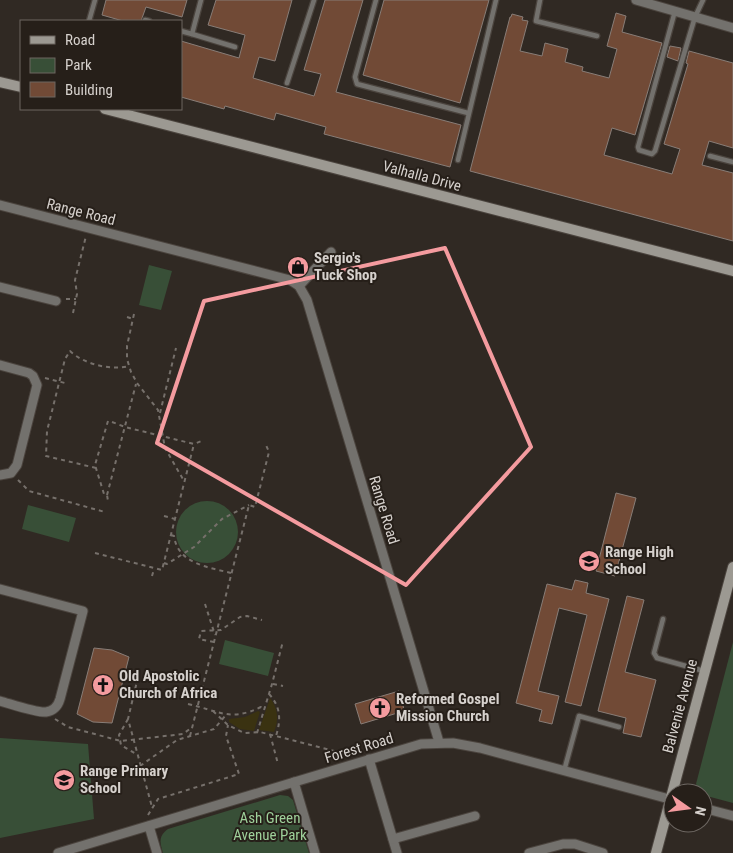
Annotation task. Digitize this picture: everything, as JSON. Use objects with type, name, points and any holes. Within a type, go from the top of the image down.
[{"type":"main road","points":[[0,82],[20,87]]},
{"type":"main road","name":"Valhalla Drive","points":[[109,110],[733,270]]},
{"type":"main road","name":"Balvenie Avenue","points":[[676,783],[733,567]]},
{"type":"main road","name":"Balvenie Avenue","points":[[656,853],[663,829]]},
{"type":"street","points":[[636,0],[733,28]]},
{"type":"street","name":"Range Road","points":[[0,206],[290,280],[299,286],[307,300],[440,742]]},
{"type":"street","points":[[299,286],[332,252]]},
{"type":"street","points":[[0,287],[61,300]]},
{"type":"street","points":[[0,365],[29,373],[33,376],[37,385],[17,465],[11,473],[0,475]]},
{"type":"street","points":[[0,590],[83,611],[60,699],[55,708],[51,711],[43,712],[0,701]]},
{"type":"street","name":"Forest Road","points":[[58,853],[148,822],[294,782],[421,744],[440,742],[480,748],[663,797]]},
{"type":"street","points":[[369,759],[397,853]]},
{"type":"street","points":[[294,782],[316,853]]},
{"type":"street","points":[[713,811],[733,816]]},
{"type":"street","points":[[393,839],[475,816]]},
{"type":"street","points":[[148,822],[157,853]]},
{"type":"street","points":[[529,853],[563,844],[574,844],[603,853]]},
{"type":"lane","points":[[89,20],[95,0]]},
{"type":"lane","points":[[192,34],[201,0]]},
{"type":"lane","points":[[287,83],[314,0]]},
{"type":"lane","points":[[376,0],[355,77],[357,84],[468,113]]},
{"type":"lane","points":[[458,160],[496,0]]},
{"type":"lane","points":[[540,0],[535,19],[537,21],[597,36]]},
{"type":"lane","points":[[674,11],[638,147],[639,150],[652,154],[655,151],[695,17],[703,0]]},
{"type":"lane","points":[[182,31],[236,47]]},
{"type":"lane","points":[[710,156],[733,162]]},
{"type":"lane","points":[[663,619],[654,653],[657,658],[705,671]]},
{"type":"lane","points":[[564,771],[580,716],[619,727]]},
{"type":"path","points":[[72,313],[77,294],[76,280],[86,236]]},
{"type":"path","points":[[61,300],[76,299]]},
{"type":"path","points":[[134,314],[127,346],[129,366],[137,382],[152,401],[159,415],[165,448],[185,482]]},
{"type":"path","points":[[127,317],[133,319]]},
{"type":"path","points":[[159,415],[176,348]]},
{"type":"path","points":[[96,468],[46,456],[47,431],[65,359],[70,351],[82,360],[120,369],[129,366]]},
{"type":"path","points":[[42,378],[65,383]]},
{"type":"path","points":[[108,501],[107,495],[137,382]]},
{"type":"path","points":[[107,495],[104,494],[95,465],[108,421]]},
{"type":"path","points":[[112,422],[194,444],[204,440]]},
{"type":"path","points":[[94,553],[162,570],[194,444]]},
{"type":"path","points":[[164,563],[167,564],[201,541],[212,527],[222,520],[249,505],[255,507],[269,452],[266,445]]},
{"type":"path","points":[[11,473],[30,491],[105,512]]},
{"type":"path","points":[[190,736],[249,505]]},
{"type":"path","points":[[164,516],[175,519]]},
{"type":"path","points":[[171,535],[174,536],[175,543],[182,554],[189,560],[199,565],[232,573]]},
{"type":"path","points":[[234,564],[238,565]]},
{"type":"path","points":[[152,576],[154,568]]},
{"type":"path","points":[[205,604],[215,636]]},
{"type":"path","points":[[195,636],[200,635],[201,632],[226,628],[240,616],[262,620]]},
{"type":"path","points":[[200,635],[200,639],[214,642]]},
{"type":"path","points":[[256,733],[283,642]]},
{"type":"path","points":[[137,754],[122,745],[120,735],[128,719],[138,677]]},
{"type":"path","points":[[272,684],[283,686]]},
{"type":"path","points":[[269,694],[275,700],[280,717],[276,736]]},
{"type":"path","points":[[188,704],[226,715],[238,716],[261,707],[264,708]]},
{"type":"path","points":[[51,711],[56,721],[68,727],[121,741],[183,734],[192,726]]},
{"type":"path","points":[[213,711],[228,725],[244,733],[270,734],[352,755]]},
{"type":"path","points":[[140,766],[177,740],[214,729],[226,715]]},
{"type":"path","points":[[128,719],[153,808]]},
{"type":"path","points":[[148,822],[158,799],[238,774],[226,736],[228,725]]},
{"type":"path","points":[[270,734],[278,764]]},
{"type":"highlighted area","points":[[445,248],[531,447],[406,585],[157,443],[204,301]]},
{"type":"green space","points":[[149,265],[172,271],[161,310],[139,305]]},
{"type":"green space","points":[[207,501],[219,504],[229,510],[235,520],[238,532],[235,544],[229,554],[219,560],[207,563],[195,560],[185,554],[179,544],[176,532],[179,520],[185,510],[195,504]]},
{"type":"green space","points":[[28,505],[76,518],[69,542],[22,529]]},
{"type":"green space","points":[[225,640],[274,653],[268,676],[219,664]]},
{"type":"green space","points":[[733,642],[733,803],[713,798],[713,783],[696,783]]},
{"type":"green space","points":[[0,738],[88,744],[94,819],[0,838]]},
{"type":"green space","name":"Ash Green Avenue Park","points":[[280,795],[288,796],[293,800],[309,853],[163,853],[161,840],[163,834],[168,829]]},
{"type":"sand","points":[[270,698],[277,714],[274,732],[259,730]]},
{"type":"sand","points":[[258,711],[260,712],[254,731],[240,729],[229,722],[229,719],[245,717]]},
{"type":"building","points":[[106,0],[187,0],[182,17],[146,7],[141,20],[120,20],[102,15]]},
{"type":"building","points":[[216,0],[292,0],[275,61],[259,57],[253,78],[314,96],[321,74],[304,70],[325,0],[363,0],[336,92],[461,125],[450,167],[324,134],[326,127],[276,113],[274,120],[225,106],[224,109],[182,97],[182,41],[239,58],[245,35],[208,25]]},
{"type":"building","points":[[384,0],[489,0],[460,103],[363,75]]},
{"type":"building","points":[[616,13],[626,16],[622,32],[662,43],[635,135],[612,128],[604,155],[672,174],[680,149],[664,144],[688,64],[686,63],[689,51],[733,63],[733,148],[709,141],[702,165],[733,173],[733,241],[470,171],[512,14],[523,17],[522,20],[528,21],[520,51],[542,56],[545,43],[568,49],[565,62],[583,67],[582,71],[609,78],[617,49],[607,46]]},
{"type":"building","points":[[670,46],[681,48],[678,61],[667,57]]},
{"type":"building","points":[[616,493],[636,498],[615,576],[596,571]]},
{"type":"building","points":[[575,580],[588,583],[586,593],[609,599],[581,706],[565,702],[587,615],[559,608],[538,691],[559,696],[552,724],[539,721],[542,710],[516,703],[547,584],[572,590]]},
{"type":"building","points":[[627,596],[644,600],[625,672],[656,680],[641,737],[623,733],[626,718],[598,711]]},
{"type":"building","name":"Old Apostolic Church of Africa","points":[[94,648],[112,650],[129,657],[112,723],[93,722],[77,714]]},
{"type":"building","name":"Reformed Gospel Mission Church","points":[[399,691],[400,696],[404,695],[406,704],[403,705],[404,711],[361,724],[355,704]]},
{"type":"place","name":"Sergio's Tuck Shop","points":[[298,267]]},
{"type":"place","name":"Range High School","points":[[589,561]]},
{"type":"place","name":"Old Apostolic Church of Africa","points":[[103,685]]},
{"type":"place","name":"Reformed Gospel Mission Church","points":[[380,708]]},
{"type":"place","name":"Range Primary School","points":[[64,780]]}]
